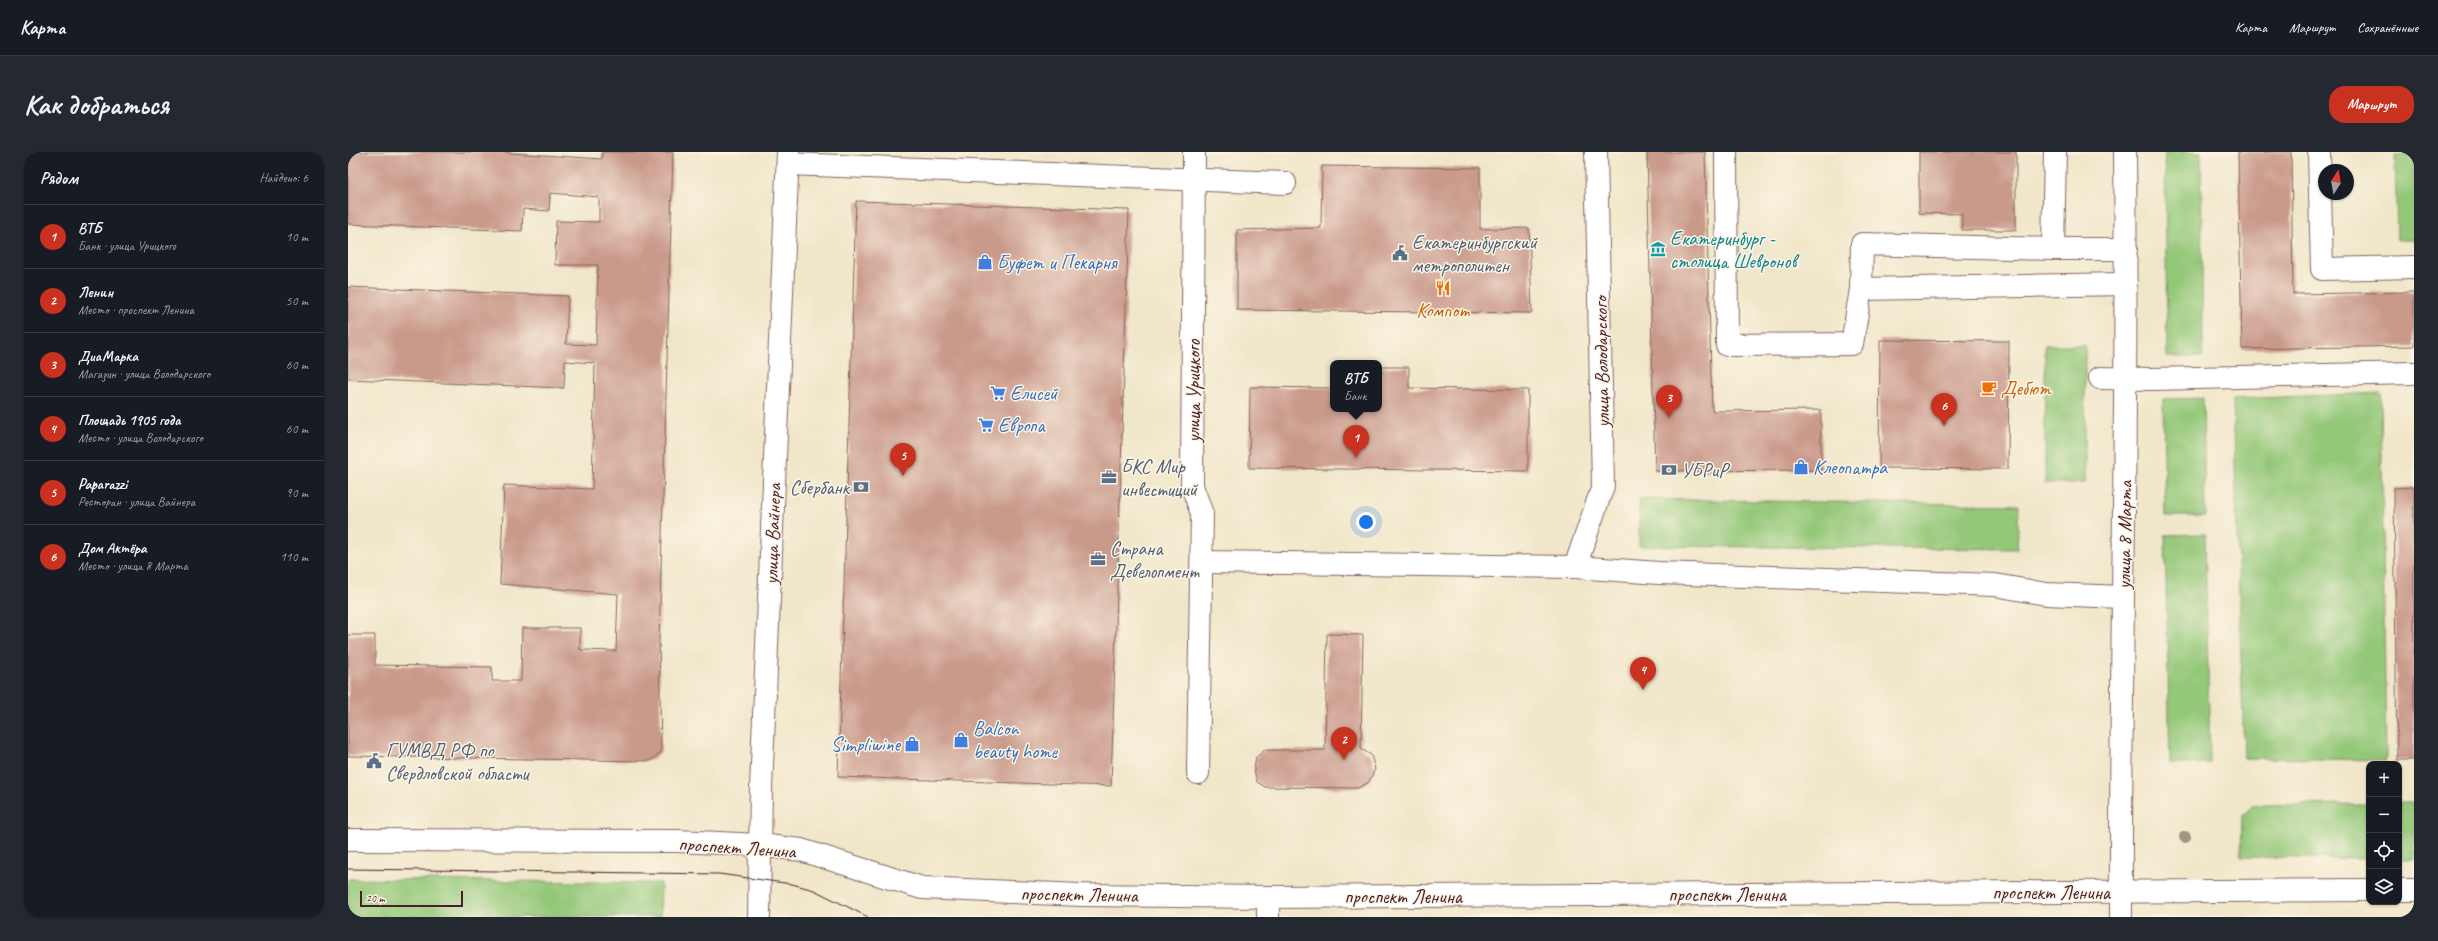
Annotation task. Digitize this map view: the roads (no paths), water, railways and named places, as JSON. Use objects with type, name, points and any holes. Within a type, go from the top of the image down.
[{"type":"street","name":"улица Урицкого","points":[[1194,152],[1192,486],[1202,514],[1203,562],[1198,773]]},
{"type":"street","name":"улица Володарского","points":[[1575,567],[1603,486],[1596,152]]},
{"type":"street","points":[[1726,152],[1727,345],[1852,344],[1861,289],[1862,244],[2053,249],[2126,249]]},
{"type":"street","points":[[2053,249],[2055,152]]},
{"type":"street","name":"улица 8 Марта","points":[[2122,917],[2120,796],[2126,379],[2125,152]]},
{"type":"street","points":[[2320,152],[2322,268],[2414,267]]},
{"type":"street","points":[[788,158],[1195,180],[1285,183]]},
{"type":"street","name":"улица Вайнера","points":[[759,917],[760,845],[788,158]]},
{"type":"street","points":[[1861,289],[2126,284]]},
{"type":"street","points":[[2100,378],[2126,379],[2414,373]]},
{"type":"street","points":[[1203,562],[1575,567],[1995,586],[2046,594],[2123,597]]},
{"type":"street","name":"проспект Ленина","points":[[348,840],[677,841],[760,845],[800,850],[922,888],[1082,895],[1268,907],[2121,892],[2366,890]]},
{"type":"street","points":[[2402,890],[2414,890]]},
{"type":"tram line","points":[[348,869],[719,874],[792,884],[814,890],[868,917]]},
{"type":"place","name":"Екатеринбург - столица Шевронов","points":[[1658,249]]},
{"type":"place","name":"Екатеринбургский метрополитен","points":[[1400,253]]},
{"type":"place","name":"Буфет и Пекарня","points":[[985,262]]},
{"type":"place","name":"Компот","points":[[1443,288]]},
{"type":"place","name":"Дебют","points":[[1989,388]]},
{"type":"place","name":"Елисей","points":[[998,393]]},
{"type":"place","name":"ДиаМарка","points":[[1669,418]]},
{"type":"place","name":"Европа","points":[[986,425]]},
{"type":"place","name":"Дом Актёра","points":[[1944,426]]},
{"type":"place","name":"ВТБ","points":[[1356,458]]},
{"type":"place","name":"Клеопатра","points":[[1801,467]]},
{"type":"place","name":"УБРиР","points":[[1669,470]]},
{"type":"place","name":"Paparazzi","points":[[903,476]]},
{"type":"place","name":"БКС Мир инвестиций","points":[[1109,477]]},
{"type":"place","name":"Сбербанк","points":[[861,487]]},
{"type":"place","name":"Страна Девелопмент","points":[[1098,559]]},
{"type":"place","name":"Площадь 1905 года","points":[[1643,690]]},
{"type":"place","name":"Balcon beauty home","points":[[961,740]]},
{"type":"place","name":"Simpliwine","points":[[912,744]]},
{"type":"place","name":"Ленин","points":[[1344,760]]},
{"type":"place","name":"ГУМВД РФ по Свердловской области","points":[[374,761]]}]
